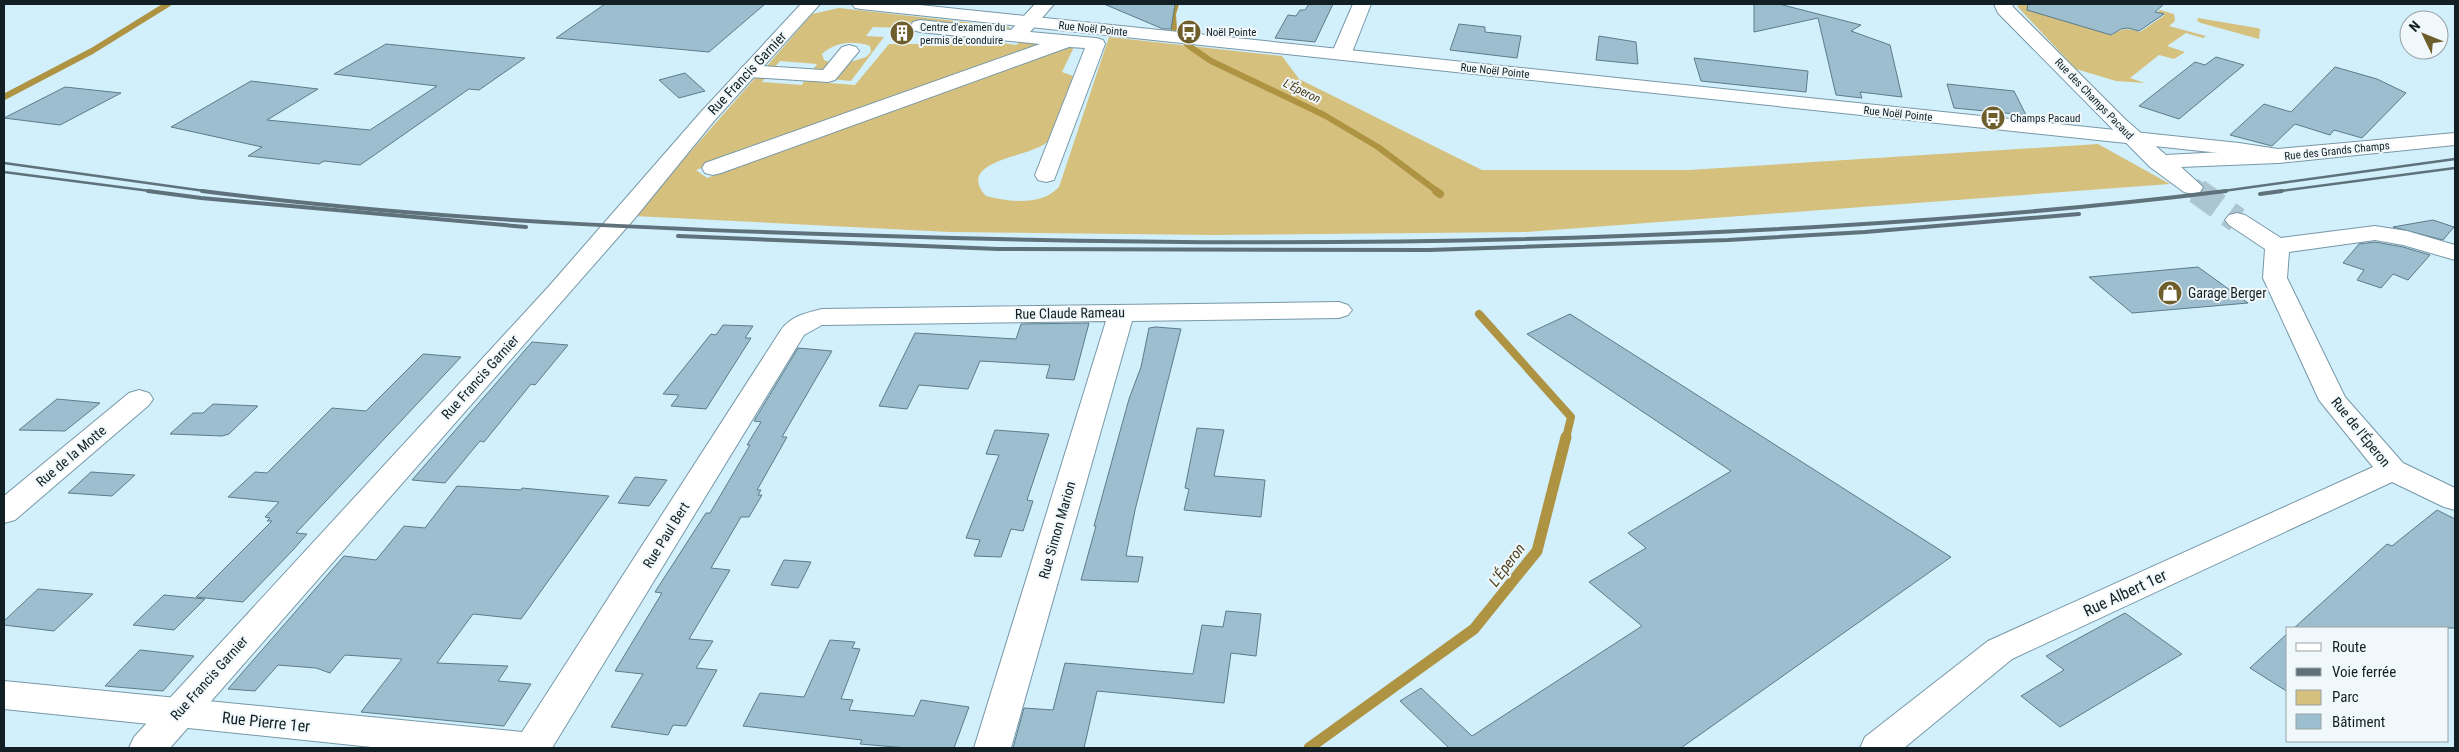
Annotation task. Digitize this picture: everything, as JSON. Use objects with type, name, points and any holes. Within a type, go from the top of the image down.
[{"type":"street","name":"Rue Francis Garnier","points":[[146,748],[628,213],[707,117],[811,4]]},
{"type":"street","name":"Rue Noël Pointe","points":[[861,4],[2130,137]]},
{"type":"street","points":[[1016,36],[1045,4]]},
{"type":"street","points":[[1341,55],[1362,4]]},
{"type":"street","name":"Rue des Champs Pacaud","points":[[2004,4],[2004,9],[2130,137],[2158,162],[2192,188]]},
{"type":"street","points":[[920,26],[1096,44],[1046,175]]},
{"type":"street","points":[[713,168],[1067,42]]},
{"type":"street","points":[[749,71],[828,76],[849,51]]},
{"type":"street","name":"Rue des Grands Champs","points":[[2130,137],[2239,149],[2278,156],[2455,138]]},
{"type":"street","points":[[2158,162],[2278,156]]},
{"type":"street","points":[[2238,220],[2277,246],[2375,234],[2407,238],[2455,254]]},
{"type":"street","name":"Rue de l'Éperon","points":[[2277,246],[2275,278],[2332,400],[2392,470],[2455,500]]},
{"type":"street","name":"Rue Claude Rameau","points":[[802,324],[822,317],[1339,310]]},
{"type":"street","name":"Rue Simon Marion","points":[[993,748],[1122,312]]},
{"type":"street","name":"Rue Paul Bert","points":[[530,748],[794,330],[802,324]]},
{"type":"street","name":"Rue de la Motte","points":[[4,512],[138,399]]},
{"type":"street","name":"Rue Albert 1er","points":[[1878,748],[2000,650],[2392,470]]},
{"type":"street","name":"Rue Pierre 1er","points":[[4,695],[530,748]]},
{"type":"green space","points":[[2039,4],[2061,11],[2052,17],[2112,35],[2125,29],[2140,32],[2165,15],[2157,12],[2160,10],[2174,14],[2175,21],[2169,26],[2206,36],[2203,38],[2186,33],[2167,46],[2185,52],[2174,59],[2159,55],[2130,78],[2145,83],[2116,81],[2076,69],[2017,6]]},
{"type":"green space","points":[[839,8],[1010,27],[1008,30],[913,21],[905,28],[873,27],[866,36],[884,37],[851,81],[831,79],[844,64],[866,57],[871,52],[870,46],[844,43],[827,50],[822,54],[824,60],[830,62],[823,72],[812,71],[817,64],[780,61],[774,68],[766,67],[812,14]]},
{"type":"green space","points":[[2198,18],[2260,29],[2259,39],[2201,23],[2197,21]]},
{"type":"green space","points":[[956,31],[995,35],[990,41],[1016,45],[1024,39],[1051,41],[696,170],[707,178],[1063,48],[1074,47],[1062,72],[1073,76],[1058,120],[1048,141],[1029,151],[1000,161],[988,167],[980,174],[979,184],[986,196],[1015,201],[1034,200],[1044,197],[1059,187],[1109,37],[1282,56],[1299,79],[1482,170],[1689,170],[2098,144],[2170,184],[1526,232],[1211,235],[950,232],[634,216],[756,77],[766,77],[762,82],[802,85],[804,81],[855,85],[889,44],[937,44],[941,38],[950,39]]},
{"type":"building","points":[[605,4],[765,4],[709,52],[556,38]]},
{"type":"building","points":[[1104,4],[1175,4],[1171,29],[1163,29]]},
{"type":"building","points":[[1309,4],[1333,4],[1315,42],[1275,38],[1288,15],[1296,16],[1300,10],[1305,10]]},
{"type":"building","points":[[1754,4],[1779,4],[1861,25],[1851,31],[1890,45],[1902,97],[1860,92],[1862,98],[1836,95],[1818,18],[1754,32]]},
{"type":"building","points":[[2028,4],[2164,4],[2155,12],[2164,14],[2139,31],[2128,28],[2121,29],[2111,35],[2027,10]]},
{"type":"building","points":[[1459,24],[1485,27],[1485,32],[1521,36],[1517,58],[1450,50]]},
{"type":"building","points":[[1599,36],[1636,42],[1638,64],[1596,60]]},
{"type":"building","points":[[386,44],[525,58],[479,90],[469,89],[360,165],[324,161],[319,164],[248,156],[262,147],[171,127],[251,81],[318,89],[267,120],[370,130],[437,86],[334,74]]},
{"type":"building","points":[[2216,57],[2244,65],[2179,119],[2139,106],[2195,62],[2205,65]]},
{"type":"building","points":[[1694,58],[1808,71],[1806,92],[1701,81]]},
{"type":"building","points":[[2335,67],[2377,79],[2406,93],[2362,138],[2334,130],[2330,135],[2295,124],[2272,146],[2230,135],[2264,104],[2291,112]]},
{"type":"building","points":[[685,73],[705,91],[679,98],[659,80]]},
{"type":"building","points":[[1947,84],[2014,91],[2026,115],[1954,108]]},
{"type":"building","points":[[65,87],[121,93],[60,125],[4,118]]},
{"type":"building","points":[[2433,220],[2454,227],[2443,240],[2393,227]]},
{"type":"building","points":[[2375,242],[2403,247],[2430,255],[2408,280],[2393,274],[2381,288],[2357,280],[2364,270],[2343,263],[2359,244]]},
{"type":"building","points":[[2198,267],[2248,303],[2132,313],[2089,277]]},
{"type":"building","points":[[1570,314],[1951,557],[1681,748],[1449,748],[1400,701],[1421,688],[1472,736],[1642,626],[1589,582],[1646,548],[1628,533],[1731,471],[1527,334]]},
{"type":"building","points":[[1089,323],[1074,380],[1046,378],[1050,365],[980,361],[968,389],[919,385],[907,409],[879,406],[915,333],[1016,339],[1021,324]]},
{"type":"building","points":[[723,325],[753,326],[745,338],[751,338],[706,409],[671,406],[679,395],[663,394],[711,334],[716,335]]},
{"type":"building","points":[[1149,328],[1181,329],[1135,510],[1126,556],[1143,557],[1138,582],[1081,580],[1129,399],[1141,367]]},
{"type":"building","points":[[532,342],[568,345],[535,385],[531,384],[484,442],[480,441],[445,483],[412,480]]},
{"type":"building","points":[[798,348],[832,351],[782,437],[787,437],[757,490],[761,490],[758,495],[762,495],[749,517],[741,517],[711,568],[730,570],[689,639],[713,641],[696,668],[717,670],[686,726],[673,725],[668,735],[611,727],[643,674],[615,671],[662,593],[655,592],[706,513],[710,513],[750,445],[747,445],[761,422],[754,421]]},
{"type":"building","points":[[423,354],[461,357],[296,533],[307,534],[293,550],[243,602],[196,597],[272,521],[267,521],[270,518],[265,517],[279,502],[228,497],[255,472],[267,473],[332,408],[366,411]]},
{"type":"building","points":[[57,399],[100,403],[65,431],[19,430]]},
{"type":"building","points":[[213,404],[258,406],[229,434],[222,436],[170,434],[193,413],[203,413]]},
{"type":"building","points":[[1197,428],[1224,430],[1214,476],[1265,480],[1261,517],[1184,510],[1189,489],[1185,488]]},
{"type":"building","points":[[995,430],[1049,434],[1027,500],[1033,501],[1023,531],[1011,529],[1001,557],[974,556],[980,540],[966,538],[999,455],[986,454]]},
{"type":"building","points":[[91,472],[135,475],[112,496],[68,493]]},
{"type":"building","points":[[635,477],[667,480],[649,506],[618,503]]},
{"type":"building","points":[[457,486],[521,490],[522,488],[609,496],[521,619],[473,614],[437,663],[508,666],[498,681],[531,684],[504,726],[361,712],[402,659],[345,655],[330,673],[316,668],[278,665],[255,691],[228,689],[344,556],[376,560],[404,526],[425,528]]},
{"type":"building","points":[[2437,510],[2455,519],[2455,628],[2295,627],[2387,544],[2392,546]]},
{"type":"building","points":[[784,560],[811,562],[798,588],[771,585]]},
{"type":"building","points":[[38,589],[93,594],[54,631],[4,625],[4,621]]},
{"type":"building","points":[[164,595],[205,599],[174,630],[133,625]]},
{"type":"building","points":[[1226,611],[1261,614],[1256,656],[1231,653],[1224,703],[1097,691],[1084,748],[1013,748],[1024,708],[1053,710],[1065,663],[1193,674],[1202,625],[1223,627]]},
{"type":"building","points":[[2125,613],[2182,654],[2060,727],[2021,696],[2064,670],[2046,656]]},
{"type":"building","points":[[2286,635],[2286,691],[2250,668]]},
{"type":"building","points":[[830,640],[855,642],[852,648],[860,649],[841,699],[853,700],[849,710],[914,716],[921,700],[969,707],[954,748],[907,748],[860,744],[862,740],[743,726],[760,693],[804,697]]},
{"type":"building","points":[[140,650],[194,656],[163,691],[105,686]]},
{"type":"waterway","points":[[4,97],[92,51],[168,4]]},
{"type":"waterway","name":"L'Éperon","points":[[1176,4],[1173,14],[1174,30],[1189,46],[1211,61],[1324,115],[1378,147],[1438,192]]},
{"type":"waterway","name":"L'Éperon","points":[[1436,191],[1440,194]]},
{"type":"waterway","name":"L'Éperon","points":[[1479,314],[1571,417],[1566,438]]},
{"type":"waterway","name":"L'Éperon","points":[[1309,748],[1474,629],[1537,551],[1566,437]]},
{"type":"tunnel","points":[[2192,187],[2199,192]]},
{"type":"tunnel","points":[[2197,191],[2237,220]]},
{"type":"railway","points":[[2216,192],[2455,159]]},
{"type":"railway","points":[[4,163],[212,192]]},
{"type":"railway","points":[[2273,192],[2455,168]]},
{"type":"railway","points":[[4,172],[158,192]]},
{"type":"railway","points":[[148,191],[201,198],[526,227]]},
{"type":"railway","points":[[202,191],[389,211],[578,224],[954,238],[1145,242],[1432,241],[1623,236],[1782,229],[2036,211],[2226,191]]},
{"type":"railway","points":[[2260,194],[2282,191]]},
{"type":"railway","points":[[678,236],[998,249],[1429,250],[1728,240],[1865,232],[2079,214]]},
{"type":"place","name":"Noël Pointe","points":[[1189,32]]},
{"type":"place","name":"Centre d'examen du permis de conduire","points":[[902,33]]},
{"type":"place","name":"Champs Pacaud","points":[[1993,118]]},
{"type":"place","name":"Garage Berger","points":[[2170,293]]}]
